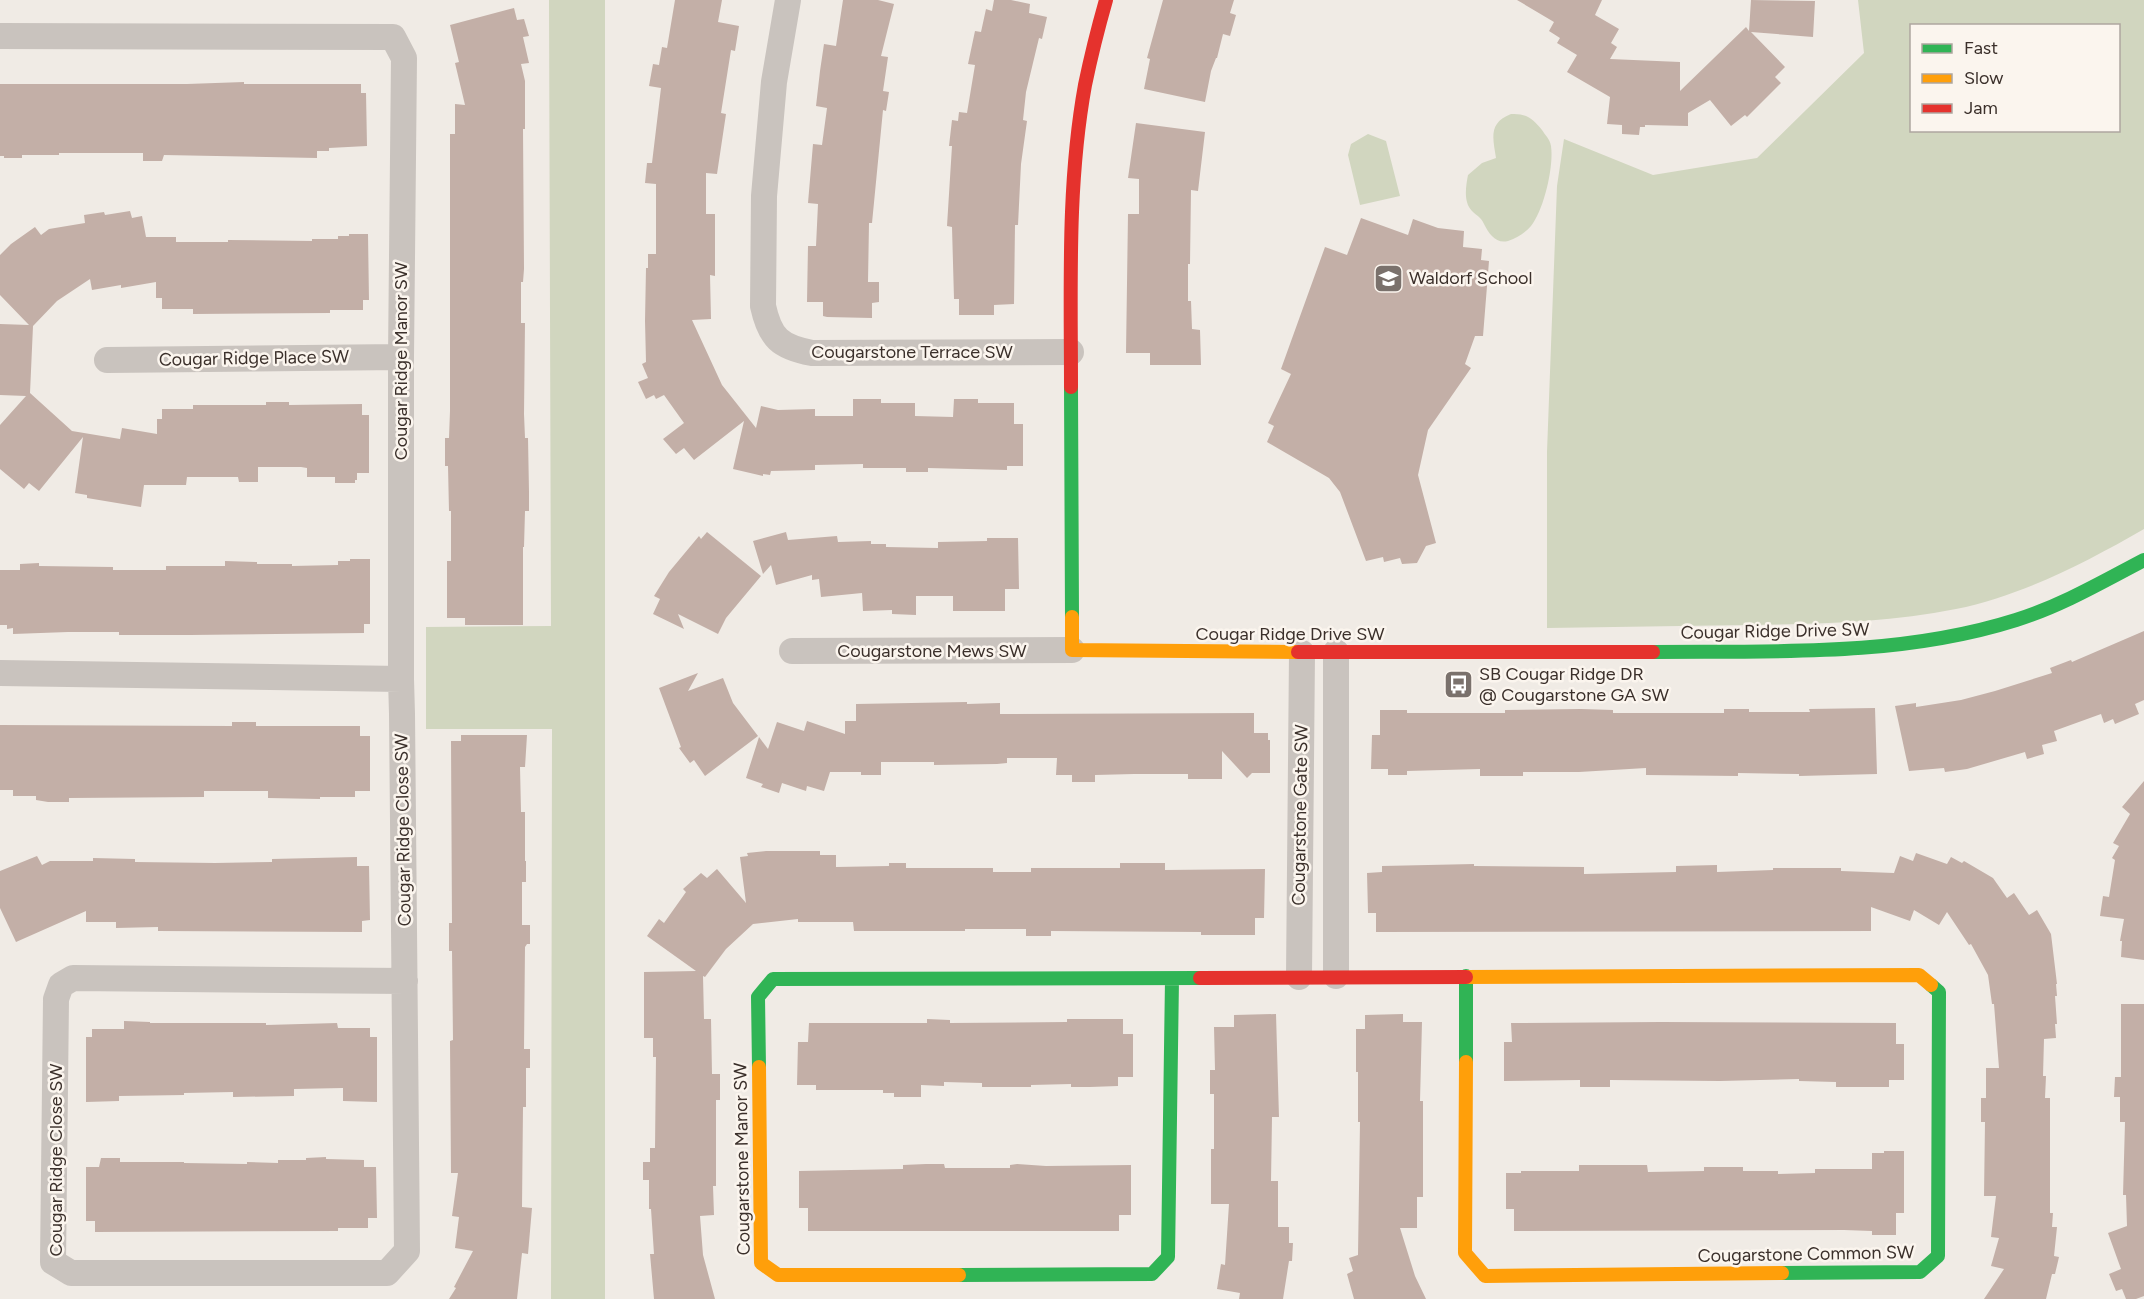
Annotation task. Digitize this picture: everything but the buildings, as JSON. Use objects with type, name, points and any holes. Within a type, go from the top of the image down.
[{"type":"street","name":"Cougarstone Terrace SW","points":[[788,0],[774,82],[764,196],[763,306],[767,322],[777,339],[793,349],[812,353],[1071,352]]},
{"type":"street","points":[[1072,650],[1071,215],[1077,133],[1090,63],[1106,0]]},
{"type":"street","name":"Cougar Ridge Manor SW","points":[[0,36],[393,37],[404,58],[401,679]]},
{"type":"street","name":"Cougar Ridge Place SW","points":[[107,360],[401,357]]},
{"type":"street","name":"Cougar Ridge Drive SW","points":[[1072,650],[1302,653],[1729,651],[1846,649],[1911,645],[2016,620],[2077,596],[2144,560]]},
{"type":"street","name":"Cougarstone Mews SW","points":[[792,651],[1072,650]]},
{"type":"street","name":"Cougarstone Gate SW","points":[[1336,652],[1336,976]]},
{"type":"street","name":"Cougarstone Gate SW","points":[[1299,977],[1302,653]]},
{"type":"street","points":[[0,673],[401,679]]},
{"type":"street","name":"Cougar Ridge Close SW","points":[[401,679],[405,981],[407,1251],[387,1273],[71,1273],[53,1262],[56,999],[60,986],[74,978],[405,981]]},
{"type":"street","name":"Cougarstone Common SW","points":[[1336,976],[1919,975],[1939,992],[1938,1256],[1920,1272],[1485,1276],[1466,1253],[1466,976]]},
{"type":"street","name":"Cougarstone Manor SW","points":[[1172,979],[1168,1257],[1152,1274],[777,1275],[761,1263],[758,997],[773,979],[1172,979],[1336,976]]},
{"type":"green space","points":[[549,0],[605,0],[605,1299],[551,1299],[552,729],[426,729],[426,627],[551,626]]},
{"type":"green space","points":[[1858,0],[2144,0],[2144,529],[2076,566],[2029,586],[1981,603],[1930,614],[1878,620],[1773,625],[1547,628],[1547,452],[1557,186],[1564,139],[1653,175],[1757,158],[1864,53]]},
{"type":"green space","points":[[1511,114],[1529,118],[1542,130],[1549,139],[1552,155],[1544,199],[1536,219],[1523,233],[1504,242],[1493,237],[1482,220],[1469,207],[1466,189],[1468,175],[1482,163],[1496,158],[1493,138],[1495,127]]},
{"type":"green space","points":[[1368,134],[1386,141],[1400,196],[1360,205],[1348,155],[1351,144]]},
{"type":"traffic: fast","points":[[1071,387],[1072,617]]},
{"type":"traffic: fast","points":[[1653,652],[1836,650],[1882,646],[1972,632],[2049,608],[2144,560]]},
{"type":"traffic: fast","points":[[1466,976],[1466,1062]]},
{"type":"traffic: fast","points":[[759,1067],[758,997],[773,979],[1200,978]]},
{"type":"traffic: fast","points":[[959,1275],[1152,1274],[1168,1257],[1172,979]]},
{"type":"traffic: fast","points":[[1782,1273],[1920,1272],[1938,1256],[1939,992],[1931,985]]},
{"type":"traffic: slow","points":[[1072,617],[1072,650],[1298,652]]},
{"type":"traffic: slow","points":[[1466,977],[1919,975],[1931,985]]},
{"type":"traffic: slow","points":[[1466,1062],[1465,1253],[1485,1276],[1782,1273]]},
{"type":"traffic: slow","points":[[759,1067],[761,1263],[778,1275],[959,1275]]},
{"type":"traffic: jam","points":[[1071,387],[1071,235],[1075,160],[1085,85],[1106,0]]},
{"type":"traffic: jam","points":[[1298,652],[1653,652]]},
{"type":"traffic: jam","points":[[1200,978],[1466,977]]},
{"type":"place","name":"Waldorf School","points":[[1388,278]]},
{"type":"place","name":"SB Cougar Ridge DR @ Cougarstone GA SW","points":[[1458,684]]}]
